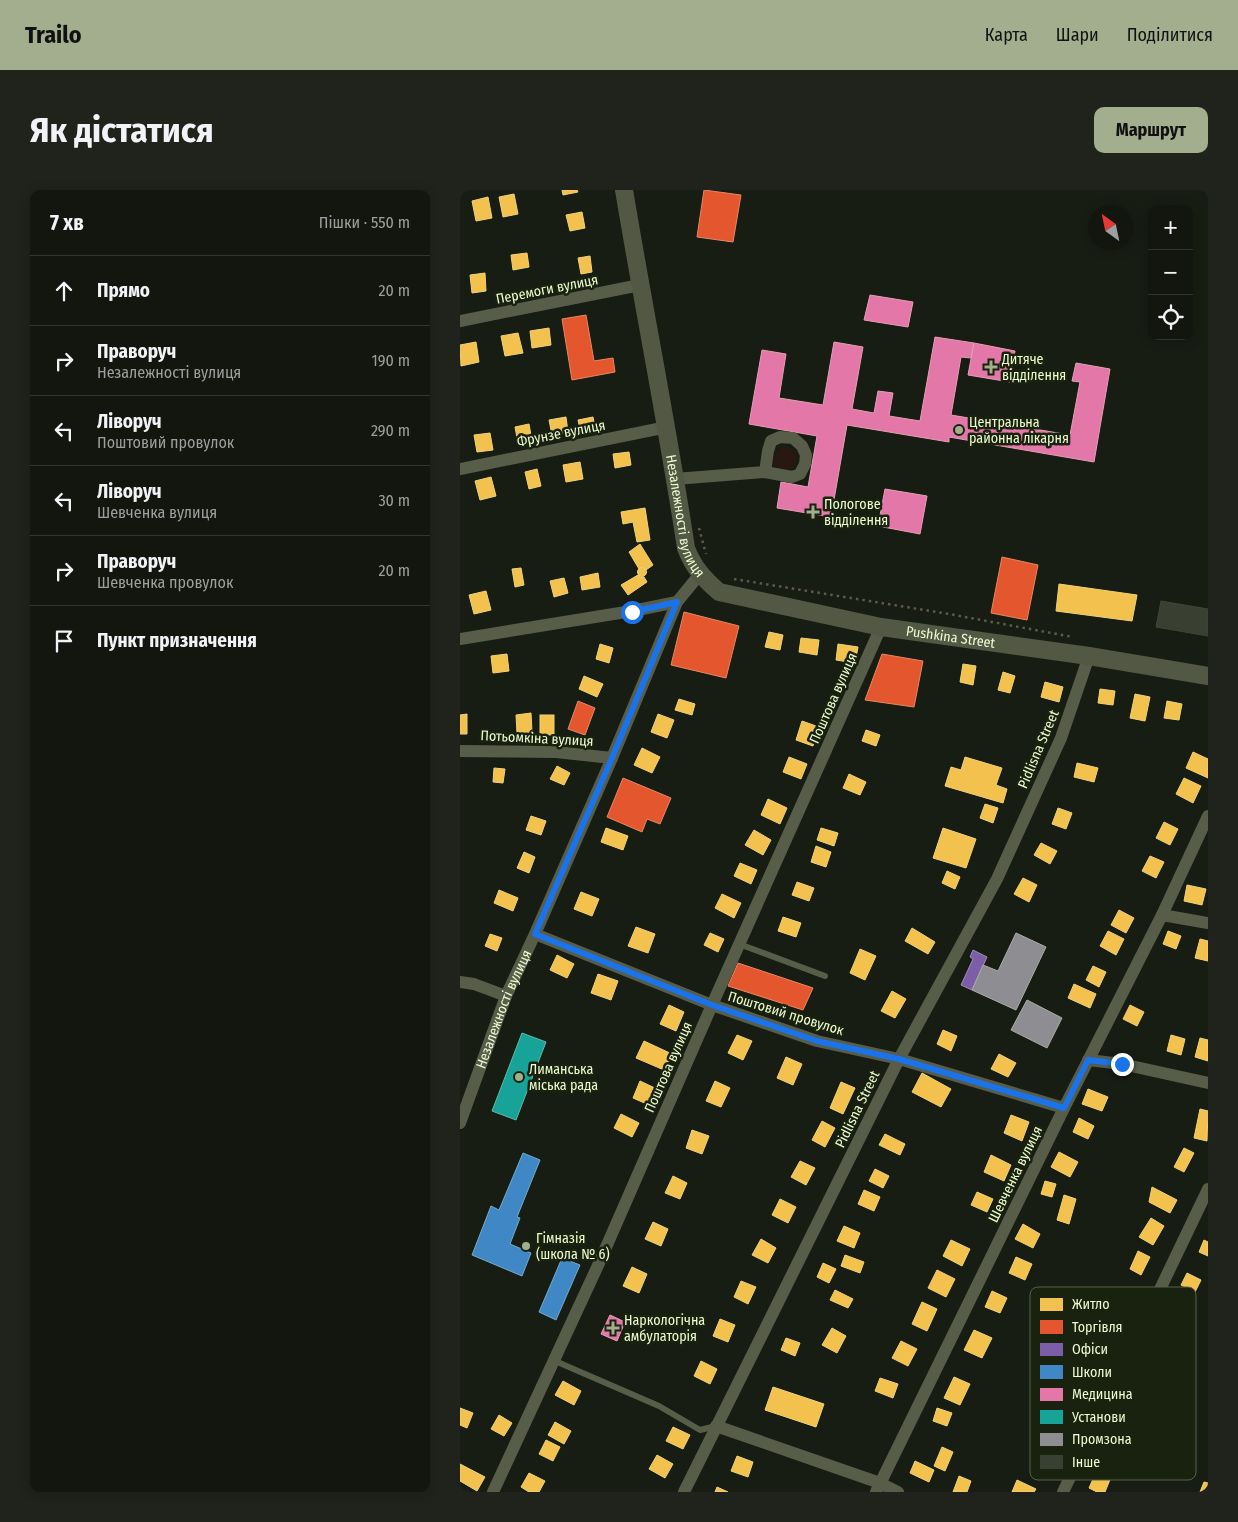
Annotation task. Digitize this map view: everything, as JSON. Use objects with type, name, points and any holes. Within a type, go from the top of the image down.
[{"type":"main road","name":"Незалежності вулиця","points":[[624,190],[667,427],[686,548],[692,562],[704,568]]},
{"type":"main road","name":"Pushkina Street","points":[[704,568],[718,592],[881,627],[1089,656],[1208,676]]},
{"type":"street","name":"Перемоги вулиця","points":[[460,321],[640,286]]},
{"type":"street","name":"Фрунзе вулиця","points":[[460,469],[667,427]]},
{"type":"street","points":[[675,479],[765,472]]},
{"type":"street","name":"Незалежності вулиця","points":[[460,1123],[506,996],[612,758],[677,602],[704,568]]},
{"type":"street","points":[[460,639],[632,612],[677,602]]},
{"type":"street","name":"Поштова вулиця","points":[[493,1492],[600,1261],[881,627]]},
{"type":"street","name":"Pidlisna Street","points":[[684,1492],[899,1059],[997,880],[1061,738],[1089,656]]},
{"type":"street","name":"Потьомкіна вулиця","points":[[460,750],[556,752],[612,758]]},
{"type":"street","name":"Шевченка вулиця","points":[[878,1488],[1064,1108],[1162,915],[1208,816]]},
{"type":"street","points":[[1162,915],[1208,923]]},
{"type":"street","name":"Поштовий провулок","points":[[535,934],[712,1005],[817,1041],[899,1059],[1064,1108]]},
{"type":"street","points":[[460,982],[474,984],[506,996]]},
{"type":"street","points":[[1088,1060],[1122,1064],[1208,1083]]},
{"type":"street","points":[[1161,1287],[1208,1189]]},
{"type":"street","points":[[716,1426],[878,1488],[898,1492]]},
{"type":"street","points":[[1063,1492],[1069,1480]]},
{"type":"lane","points":[[739,944],[825,976]]},
{"type":"lane","points":[[555,1361],[659,1406],[700,1430],[716,1426]]},
{"type":"path","points":[[698,525],[704,568]]},
{"type":"path","points":[[732,578],[950,614],[1077,638]]},
{"type":"shaded area","points":[[783,446],[793,450],[797,458],[794,466],[786,473],[775,468],[774,460],[776,451]]},
{"type":"building: Житло","points":[[562,190],[577,190],[578,192],[563,195]]},
{"type":"building: Житло","points":[[514,194],[518,214],[503,217],[499,197]]},
{"type":"building: Житло","points":[[488,197],[492,218],[476,221],[472,201]]},
{"type":"building: Житло","points":[[582,212],[585,228],[570,231],[566,215]]},
{"type":"building: Житло","points":[[527,253],[529,267],[513,270],[511,255]]},
{"type":"building: Житло","points":[[590,256],[592,272],[581,274],[578,258]]},
{"type":"building: Житло","points":[[485,273],[486,291],[472,293],[470,275]]},
{"type":"building: Житло","points":[[549,328],[551,345],[532,348],[530,331]]},
{"type":"building: Житло","points":[[518,333],[523,353],[505,356],[501,336]]},
{"type":"building: Житло","points":[[476,342],[479,362],[461,366],[460,345]]},
{"type":"building: Житло","points":[[566,417],[568,432],[552,435],[549,420]]},
{"type":"building: Житло","points":[[593,417],[596,432],[581,434],[578,420]]},
{"type":"building: Житло","points":[[529,424],[532,441],[518,443],[515,427]]},
{"type":"building: Житло","points":[[490,433],[493,450],[477,452],[474,435]]},
{"type":"building: Житло","points":[[629,452],[631,465],[615,468],[613,454]]},
{"type":"building: Житло","points":[[580,462],[583,479],[566,482],[563,465]]},
{"type":"building: Житло","points":[[537,469],[541,486],[529,489],[525,472]]},
{"type":"building: Житло","points":[[491,477],[496,496],[480,500],[475,481]]},
{"type":"building: Житло","points":[[645,508],[650,540],[637,542],[633,522],[623,524],[621,512]]},
{"type":"building: Житло","points":[[640,544],[653,565],[646,570],[643,568],[639,569],[629,552]]},
{"type":"building: Житло","points":[[642,567],[647,572],[642,577],[637,572]]},
{"type":"building: Житло","points":[[521,568],[524,585],[515,587],[512,569]]},
{"type":"building: Житло","points":[[598,573],[600,587],[582,590],[580,577]]},
{"type":"building: Житло","points":[[638,575],[644,577],[647,582],[628,595],[621,585]]},
{"type":"building: Житло","points":[[564,578],[568,593],[554,597],[550,581]]},
{"type":"building: Житло","points":[[1059,584],[1137,595],[1132,621],[1056,611]]},
{"type":"building: Житло","points":[[486,591],[491,610],[474,614],[469,595]]},
{"type":"building: Житло","points":[[769,632],[783,635],[780,650],[765,647]]},
{"type":"building: Житло","points":[[801,638],[819,640],[817,655],[799,652]]},
{"type":"building: Житло","points":[[600,644],[613,648],[609,663],[596,659]]},
{"type":"building: Житло","points":[[838,644],[858,647],[855,663],[836,660]]},
{"type":"building: Житло","points":[[507,654],[509,671],[493,673],[491,656]]},
{"type":"building: Житло","points":[[963,664],[976,666],[973,685],[960,682]]},
{"type":"building: Житло","points":[[1003,672],[1015,676],[1010,693],[998,690]]},
{"type":"building: Житло","points":[[584,676],[603,684],[597,697],[579,689]]},
{"type":"building: Житло","points":[[1045,682],[1063,687],[1059,702],[1041,697]]},
{"type":"building: Житло","points":[[1100,689],[1115,691],[1113,705],[1098,703]]},
{"type":"building: Житло","points":[[1135,694],[1150,697],[1145,721],[1130,718]]},
{"type":"building: Житло","points":[[679,699],[695,704],[692,715],[675,710]]},
{"type":"building: Житло","points":[[1167,701],[1182,704],[1179,720],[1164,718]]},
{"type":"building: Житло","points":[[531,713],[532,732],[517,733],[516,715]]},
{"type":"building: Житло","points":[[467,714],[467,734],[460,734],[460,715]]},
{"type":"building: Житло","points":[[658,714],[674,720],[667,738],[651,732]]},
{"type":"building: Житло","points":[[540,715],[554,715],[554,735],[540,735]]},
{"type":"building: Житло","points":[[802,721],[819,727],[813,746],[796,740]]},
{"type":"building: Житло","points":[[866,730],[880,735],[876,746],[862,741]]},
{"type":"building: Житло","points":[[642,748],[660,757],[652,773],[634,765]]},
{"type":"building: Житло","points":[[1193,752],[1208,759],[1208,778],[1186,768]]},
{"type":"building: Житло","points":[[789,757],[807,764],[801,779],[783,772]]},
{"type":"building: Житло","points":[[965,757],[1002,768],[996,785],[1007,789],[1003,803],[945,786],[951,767],[961,770]]},
{"type":"building: Житло","points":[[1077,763],[1098,768],[1094,782],[1074,777]]},
{"type":"building: Житло","points":[[557,766],[570,773],[564,785],[550,779]]},
{"type":"building: Житло","points":[[494,768],[505,769],[503,783],[493,782]]},
{"type":"building: Житло","points":[[849,774],[866,782],[860,795],[843,788]]},
{"type":"building: Житло","points":[[1184,778],[1201,786],[1193,803],[1176,794]]},
{"type":"building: Житло","points":[[768,799],[787,808],[780,824],[761,815]]},
{"type":"building: Житло","points":[[985,804],[998,808],[993,823],[980,818]]},
{"type":"building: Житло","points":[[1058,808],[1072,813],[1066,829],[1052,824]]},
{"type":"building: Житло","points":[[531,816],[546,821],[541,835],[526,830]]},
{"type":"building: Житло","points":[[1164,822],[1178,829],[1170,845],[1156,838]]},
{"type":"building: Житло","points":[[606,828],[628,836],[623,850],[601,842]]},
{"type":"building: Житло","points":[[821,828],[838,833],[834,846],[817,840]]},
{"type":"building: Житло","points":[[943,828],[976,839],[966,868],[933,858]]},
{"type":"building: Житло","points":[[754,830],[771,840],[763,855],[745,845]]},
{"type":"building: Житло","points":[[1041,843],[1057,851],[1050,864],[1034,855]]},
{"type":"building: Житло","points":[[816,846],[831,852],[826,867],[811,862]]},
{"type":"building: Житло","points":[[524,852],[535,857],[529,873],[517,868]]},
{"type":"building: Житло","points":[[1150,856],[1164,862],[1156,878],[1142,871]]},
{"type":"building: Житло","points":[[740,863],[757,870],[751,884],[734,876]]},
{"type":"building: Житло","points":[[947,871],[960,877],[955,889],[942,883]]},
{"type":"building: Житло","points":[[1023,878],[1037,885],[1029,902],[1014,894]]},
{"type":"building: Житло","points":[[797,882],[814,888],[809,901],[792,895]]},
{"type":"building: Житло","points":[[1187,885],[1206,889],[1202,905],[1184,901]]},
{"type":"building: Житло","points":[[499,890],[518,898],[513,911],[494,903]]},
{"type":"building: Житло","points":[[581,892],[599,899],[592,916],[574,909]]},
{"type":"building: Житло","points":[[722,894],[741,903],[734,918],[715,908]]},
{"type":"building: Житло","points":[[1119,910],[1134,918],[1126,933],[1111,925]]},
{"type":"building: Житло","points":[[783,917],[801,923],[796,937],[778,931]]},
{"type":"building: Житло","points":[[636,927],[655,934],[648,953],[628,946]]},
{"type":"building: Житло","points":[[912,928],[935,942],[928,954],[905,941]]},
{"type":"building: Житло","points":[[1108,931],[1124,939],[1116,955],[1100,946]]},
{"type":"building: Житло","points":[[1168,931],[1181,936],[1176,949],[1163,944]]},
{"type":"building: Житло","points":[[710,933],[724,939],[718,952],[704,945]]},
{"type":"building: Житло","points":[[490,934],[502,938],[497,951],[485,946]]},
{"type":"building: Житло","points":[[1200,939],[1208,941],[1208,961],[1195,958]]},
{"type":"building: Житло","points":[[860,949],[876,956],[865,980],[850,973]]},
{"type":"building: Житло","points":[[557,955],[574,964],[567,978],[550,970]]},
{"type":"building: Житло","points":[[1093,966],[1106,972],[1099,987],[1086,980]]},
{"type":"building: Житло","points":[[598,974],[618,981],[611,1000],[591,993]]},
{"type":"building: Житло","points":[[1074,984],[1096,994],[1090,1008],[1068,998]]},
{"type":"building: Житло","points":[[892,991],[906,999],[895,1018],[881,1011]]},
{"type":"building: Житло","points":[[669,1005],[684,1012],[676,1031],[660,1024]]},
{"type":"building: Житло","points":[[1130,1005],[1144,1012],[1137,1026],[1123,1019]]},
{"type":"building: Житло","points":[[943,1030],[957,1036],[951,1051],[937,1044]]},
{"type":"building: Житло","points":[[737,1035],[752,1041],[743,1060],[728,1053]]},
{"type":"building: Житло","points":[[1171,1035],[1185,1039],[1181,1055],[1167,1051]]},
{"type":"building: Житло","points":[[1200,1038],[1208,1040],[1208,1061],[1195,1057]]},
{"type":"building: Житло","points":[[644,1041],[672,1054],[664,1070],[636,1058]]},
{"type":"building: Житло","points":[[999,1054],[1016,1063],[1008,1077],[991,1069]]},
{"type":"building: Житло","points":[[786,1057],[802,1064],[793,1085],[777,1078]]},
{"type":"building: Житло","points":[[922,1073],[951,1089],[941,1107],[912,1092]]},
{"type":"building: Житло","points":[[640,1081],[657,1089],[649,1105],[633,1098]]},
{"type":"building: Житло","points":[[715,1081],[730,1088],[721,1107],[706,1101]]},
{"type":"building: Житло","points":[[841,1082],[855,1088],[843,1114],[830,1108]]},
{"type":"building: Житло","points":[[1088,1089],[1108,1097],[1102,1111],[1082,1104]]},
{"type":"building: Житло","points":[[1200,1109],[1208,1111],[1207,1141],[1194,1138]]},
{"type":"building: Житло","points":[[621,1114],[639,1123],[632,1137],[614,1128]]},
{"type":"building: Житло","points":[[1011,1115],[1029,1122],[1022,1141],[1004,1133]]},
{"type":"building: Житло","points":[[1079,1118],[1094,1126],[1088,1139],[1073,1132]]},
{"type":"building: Житло","points":[[822,1121],[835,1128],[825,1147],[812,1140]]},
{"type":"building: Житло","points":[[692,1130],[709,1136],[702,1154],[686,1148]]},
{"type":"building: Житло","points":[[885,1134],[905,1144],[900,1155],[879,1145]]},
{"type":"building: Житло","points":[[1184,1148],[1194,1153],[1184,1172],[1174,1167]]},
{"type":"building: Житло","points":[[1059,1152],[1078,1162],[1070,1177],[1051,1167]]},
{"type":"building: Житло","points":[[991,1155],[1011,1165],[1004,1181],[984,1172]]},
{"type":"building: Житло","points":[[800,1161],[815,1168],[806,1185],[791,1177]]},
{"type":"building: Житло","points":[[875,1169],[889,1176],[883,1188],[869,1181]]},
{"type":"building: Житло","points":[[673,1176],[687,1183],[680,1199],[665,1193]]},
{"type":"building: Житло","points":[[1045,1181],[1056,1184],[1052,1197],[1041,1194]]},
{"type":"building: Житло","points":[[1152,1187],[1177,1200],[1170,1213],[1149,1202]]},
{"type":"building: Житло","points":[[864,1190],[880,1197],[874,1211],[858,1204]]},
{"type":"building: Житло","points":[[977,1192],[993,1199],[987,1212],[971,1205]]},
{"type":"building: Житло","points":[[1064,1195],[1076,1199],[1069,1224],[1057,1220]]},
{"type":"building: Житло","points":[[780,1199],[796,1207],[788,1223],[772,1215]]},
{"type":"building: Житло","points":[[1151,1218],[1164,1226],[1153,1245],[1139,1237]]},
{"type":"building: Житло","points":[[653,1222],[668,1229],[661,1246],[645,1239]]},
{"type":"building: Житло","points":[[1023,1224],[1040,1234],[1033,1248],[1015,1239]]},
{"type":"building: Житло","points":[[844,1226],[860,1233],[854,1248],[837,1241]]},
{"type":"building: Житло","points":[[761,1239],[776,1248],[768,1263],[752,1255]]},
{"type":"building: Житло","points":[[951,1240],[970,1249],[962,1266],[943,1256]]},
{"type":"building: Житло","points":[[1204,1240],[1208,1242],[1208,1256],[1199,1252]]},
{"type":"building: Житло","points":[[1138,1251],[1150,1257],[1141,1275],[1130,1269]]},
{"type":"building: Житло","points":[[845,1255],[864,1262],[860,1273],[841,1266]]},
{"type":"building: Житло","points":[[1016,1257],[1032,1264],[1025,1280],[1009,1273]]},
{"type":"building: Житло","points":[[823,1263],[836,1269],[829,1283],[817,1277]]},
{"type":"building: Житло","points":[[632,1267],[647,1274],[639,1293],[623,1286]]},
{"type":"building: Житло","points":[[937,1270],[955,1279],[946,1297],[928,1288]]},
{"type":"building: Житло","points":[[1187,1273],[1201,1280],[1196,1290],[1196,1287],[1181,1285]]},
{"type":"building: Житло","points":[[741,1281],[756,1287],[748,1304],[734,1297]]},
{"type":"building: Житло","points":[[835,1290],[853,1299],[848,1308],[830,1300]]},
{"type":"building: Житло","points":[[992,1291],[1007,1298],[1000,1313],[985,1307]]},
{"type":"building: Житло","points":[[922,1302],[937,1309],[927,1331],[912,1324]]},
{"type":"building: Житло","points":[[720,1319],[735,1325],[728,1342],[713,1336]]},
{"type":"building: Житло","points":[[832,1328],[846,1336],[837,1353],[822,1345]]},
{"type":"building: Житло","points":[[974,1330],[992,1338],[982,1358],[964,1350]]},
{"type":"building: Житло","points":[[786,1338],[800,1343],[795,1356],[781,1350]]},
{"type":"building: Житло","points":[[901,1341],[917,1349],[908,1366],[892,1358]]},
{"type":"building: Житло","points":[[701,1361],[717,1369],[710,1384],[694,1376]]},
{"type":"building: Житло","points":[[954,1377],[970,1384],[960,1405],[944,1398]]},
{"type":"building: Житло","points":[[880,1378],[898,1384],[893,1398],[875,1391]]},
{"type":"building: Житло","points":[[563,1381],[581,1391],[574,1405],[555,1395]]},
{"type":"building: Житло","points":[[773,1387],[824,1404],[816,1427],[765,1410]]},
{"type":"building: Житло","points":[[460,1408],[473,1413],[467,1428],[460,1425]]},
{"type":"building: Житло","points":[[937,1408],[952,1413],[947,1426],[933,1421]]},
{"type":"building: Житло","points":[[499,1415],[512,1423],[504,1436],[491,1429]]},
{"type":"building: Житло","points":[[555,1422],[571,1431],[564,1444],[548,1435]]},
{"type":"building: Житло","points":[[673,1427],[690,1435],[683,1449],[666,1441]]},
{"type":"building: Житло","points":[[546,1440],[560,1447],[553,1461],[539,1454]]},
{"type":"building: Житло","points":[[942,1447],[953,1452],[945,1471],[934,1466]]},
{"type":"building: Житло","points":[[657,1455],[673,1464],[665,1478],[649,1469]]},
{"type":"building: Житло","points":[[737,1456],[753,1462],[748,1477],[731,1471]]},
{"type":"building: Житло","points":[[915,1461],[934,1470],[929,1482],[910,1473]]},
{"type":"building: Житло","points":[[460,1464],[485,1477],[477,1491],[460,1481]]},
{"type":"building: Житло","points":[[529,1473],[545,1481],[539,1492],[529,1492],[521,1487]]},
{"type":"building: Житло","points":[[959,1476],[971,1481],[967,1492],[953,1492]]},
{"type":"building: Житло","points":[[1017,1480],[1036,1489],[1034,1492],[1012,1492]]},
{"type":"building: Житло","points":[[1093,1480],[1110,1480],[1105,1492],[1097,1492],[1089,1488]]},
{"type":"building: Житло","points":[[1204,1482],[1208,1483],[1208,1492],[1200,1492]]},
{"type":"building: Житло","points":[[717,1487],[728,1492],[715,1492]]},
{"type":"building: Торгівля","points":[[704,190],[741,195],[733,242],[697,237]]},
{"type":"building: Торгівля","points":[[586,315],[594,361],[613,358],[615,372],[572,380],[562,319]]},
{"type":"building: Торгівля","points":[[1002,557],[1038,565],[1027,620],[991,613]]},
{"type":"building: Торгівля","points":[[684,612],[739,626],[726,678],[671,665]]},
{"type":"building: Торгівля","points":[[882,654],[923,661],[914,707],[865,700]]},
{"type":"building: Торгівля","points":[[578,701],[595,708],[585,735],[568,729]]},
{"type":"building: Торгівля","points":[[623,778],[671,798],[660,824],[647,819],[642,832],[607,817]]},
{"type":"building: Торгівля","points":[[738,963],[813,988],[803,1010],[728,986]]},
{"type":"building: Офіси","points":[[973,950],[987,957],[972,990],[961,985],[973,959],[970,957]]},
{"type":"building: Школи","points":[[523,1153],[540,1160],[517,1217],[520,1218],[510,1244],[531,1253],[522,1276],[472,1255],[491,1206],[499,1210]]},
{"type":"building: Школи","points":[[562,1258],[580,1265],[556,1320],[539,1312]]},
{"type":"building: Медицина","points":[[870,295],[913,302],[908,327],[864,320]]},
{"type":"building: Медицина","name":"Центральна районна лікарня","points":[[935,337],[974,343],[971,358],[961,357],[951,415],[1070,435],[1080,382],[1072,381],[1076,363],[1110,369],[1094,462],[949,437],[949,442],[847,425],[831,517],[777,508],[781,482],[808,487],[817,436],[749,424],[762,350],[786,354],[779,398],[823,405],[834,342],[863,347],[852,409],[874,413],[878,391],[893,393],[889,416],[920,421]]},
{"type":"building: Медицина","name":"Дитяче відділення","points":[[974,343],[1015,351],[1010,382],[968,375]]},
{"type":"building: Медицина","points":[[885,489],[927,496],[920,534],[878,526]]},
{"type":"building: Медицина","name":"Наркологічна амбулаторія","points":[[610,1315],[625,1322],[617,1341],[601,1334]]},
{"type":"building: Установи","name":"Лиманська міська рада","points":[[522,1033],[546,1042],[516,1120],[492,1111]]},
{"type":"building: Промзона","points":[[1016,933],[1046,947],[1016,1010],[972,990],[983,965],[998,971]]},
{"type":"building: Промзона","points":[[1027,1000],[1062,1018],[1047,1048],[1011,1030]]},
{"type":"building: Інше","points":[[1161,601],[1208,609],[1208,636],[1156,627]]},
{"type":"place","name":"Дитяче відділення","points":[[991,367]]},
{"type":"place","name":"Центральна районна лікарня","points":[[959,430]]},
{"type":"place","name":"Пологове відділення","points":[[813,512]]},
{"type":"place","name":"Лиманська міська рада","points":[[519,1077]]},
{"type":"place","name":"Гімназія (школа № 6)","points":[[526,1246]]},
{"type":"place","name":"Наркологічна амбулаторія","points":[[613,1328]]},
{"type":"route","points":[[632,612],[677,602],[612,758],[535,934],[712,1005],[817,1041],[899,1059],[1064,1108],[1088,1060],[1122,1064]]}]
